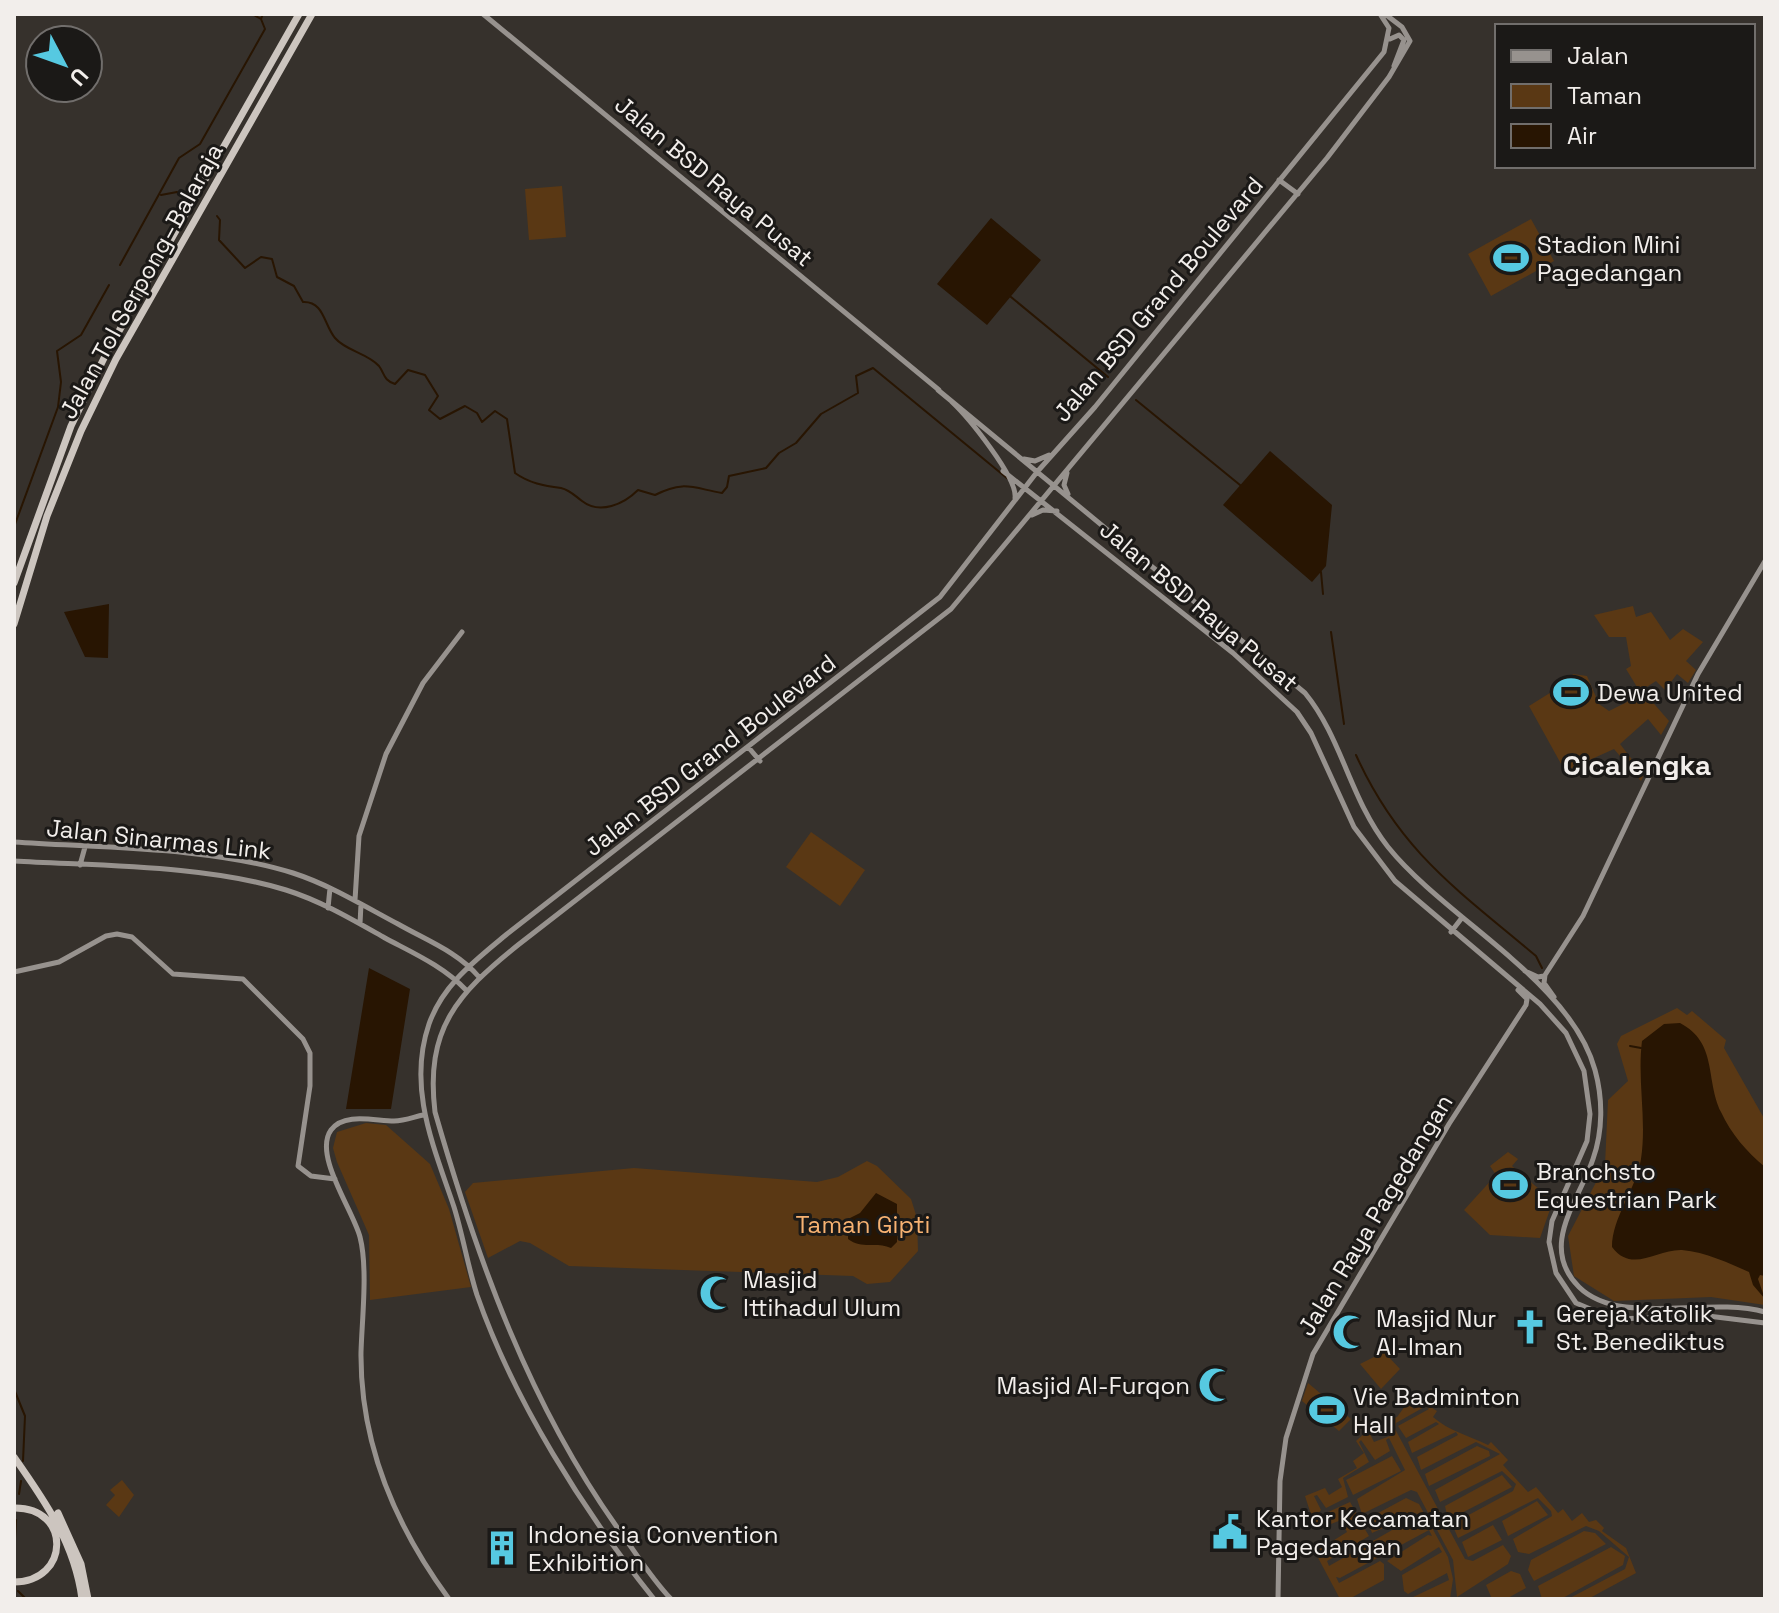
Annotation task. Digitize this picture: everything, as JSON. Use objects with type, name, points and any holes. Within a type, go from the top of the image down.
[{"type":"highway","name":"Jalan Tol Serpong–Balaraja","points":[[14,583],[71,426],[299,14]]},
{"type":"highway","name":"Jalan Tol Serpong–Balaraja","points":[[14,624],[47,516],[81,431],[312,14]]},
{"type":"highway","points":[[14,1457],[66,1526],[85,1576],[85,1599]]},
{"type":"highway","points":[[14,1508],[27,1508],[45,1516],[51,1524],[57,1546],[46,1572],[26,1582],[14,1582]]},
{"type":"main road","name":"Jalan BSD Raya Pusat","points":[[483,14],[1305,693],[1324,719],[1354,794],[1386,844],[1424,887],[1557,1002],[1579,1032],[1595,1070],[1601,1116],[1593,1160],[1566,1215],[1561,1252]]},
{"type":"main road","name":"Jalan BSD Grand Boulevard","points":[[671,1599],[576,1467],[529,1378],[499,1312],[435,1112],[432,1090],[436,1052],[451,1013],[479,977],[934,626],[1298,194],[1389,77],[1410,41],[1402,27],[1383,14]]},
{"type":"main road","points":[[1383,14],[1389,28],[1387,44]]},
{"type":"main road","points":[[1387,44],[1394,35],[1404,40],[1389,77]]},
{"type":"main road","name":"Jalan BSD Grand Boulevard","points":[[654,1599],[564,1474],[536,1424],[477,1295],[455,1211],[423,1115],[423,1048],[438,1004],[469,965],[724,764],[924,613],[940,597],[1052,453],[1095,407],[1279,180],[1326,127],[1387,44]]},
{"type":"main road","points":[[1279,180],[1298,194]]},
{"type":"main road","points":[[938,390],[971,419],[1016,490],[1010,505]]},
{"type":"main road","points":[[1019,457],[1035,461],[1052,453]]},
{"type":"main road","points":[[1068,468],[1064,485],[1070,497]]},
{"type":"main road","name":"Jalan BSD Raya Pusat","points":[[1003,471],[1233,653],[1297,712],[1311,733],[1339,801],[1374,857],[1415,901],[1550,1014],[1569,1037],[1584,1071],[1590,1114],[1587,1141],[1552,1221],[1551,1254],[1562,1285],[1576,1303],[1608,1318],[1631,1320],[1708,1316],[1765,1323]]},
{"type":"main road","points":[[1027,518],[1039,511],[1058,512]]},
{"type":"main road","points":[[1557,1002],[1544,983],[1545,975],[1583,916],[1654,759],[1702,665],[1765,561]]},
{"type":"main road","points":[[360,924],[359,836],[386,754],[423,683],[462,632]]},
{"type":"main road","points":[[749,748],[760,761]]},
{"type":"main road","name":"Jalan Sinarmas Link","points":[[14,842],[246,861],[295,874],[358,902],[469,965]]},
{"type":"main road","points":[[80,865],[85,847]]},
{"type":"main road","name":"Jalan Sinarmas Link","points":[[14,861],[243,879],[289,891],[360,924],[455,979],[466,990]]},
{"type":"main road","points":[[328,908],[330,888]]},
{"type":"main road","points":[[1451,932],[1461,919]]},
{"type":"main road","points":[[14,972],[59,962],[106,936],[117,934],[132,937],[173,974],[243,979],[307,1045],[312,1064],[298,1166],[311,1176],[335,1179]]},
{"type":"main road","points":[[469,965],[479,977]]},
{"type":"main road","points":[[1521,969],[1538,977],[1545,975]]},
{"type":"main road","points":[[1507,978],[1527,999],[1526,1005],[1532,1003],[1550,1014]]},
{"type":"main road","name":"Jalan Raya Pagedangan","points":[[1278,1599],[1280,1481],[1286,1438],[1313,1354],[1449,1124],[1526,1005]]},
{"type":"main road","points":[[1569,1037],[1579,1032]]},
{"type":"main road","points":[[423,1115],[397,1121],[345,1121],[329,1132],[326,1155],[361,1240],[362,1382],[375,1455],[387,1493],[405,1532],[449,1599]]},
{"type":"main road","points":[[1551,1254],[1561,1252],[1576,1284],[1604,1305],[1636,1309],[1715,1304],[1765,1312]]},
{"type":"main road","points":[[564,1474],[576,1467]]},
{"type":"main road","points":[[630,1569],[641,1561]]},
{"type":"green space","points":[[562,186],[566,237],[529,240],[525,189]]},
{"type":"green space","name":"Stadion Mini Pagedangan","points":[[1531,219],[1554,261],[1491,296],[1468,254]]},
{"type":"green space","name":"Dewa United","points":[[1633,606],[1636,617],[1651,612],[1670,640],[1683,629],[1703,642],[1686,661],[1696,670],[1688,683],[1677,674],[1665,690],[1656,681],[1642,690],[1669,721],[1661,735],[1648,719],[1620,744],[1644,775],[1641,781],[1614,749],[1565,771],[1529,706],[1569,681],[1573,674],[1587,676],[1599,704],[1609,711],[1627,702],[1637,687],[1626,669],[1631,666],[1626,637],[1609,637],[1594,615]]},
{"type":"green space","points":[[811,832],[865,870],[840,906],[786,867]]},
{"type":"green space","points":[[1677,1008],[1687,1015],[1692,1011],[1726,1040],[1724,1048],[1765,1120],[1765,1305],[1711,1297],[1614,1301],[1574,1276],[1568,1236],[1605,1165],[1608,1100],[1628,1081],[1617,1044],[1621,1036]]},
{"type":"green space","points":[[366,1123],[386,1125],[430,1164],[449,1209],[471,1287],[370,1300],[369,1235],[333,1148],[337,1132]]},
{"type":"green space","name":"Branchsto Equestrian Park","points":[[1508,1152],[1518,1159],[1512,1166],[1553,1201],[1540,1238],[1490,1235],[1464,1210],[1496,1175],[1490,1166]]},
{"type":"green space","name":"Taman Gipti","points":[[867,1161],[877,1166],[911,1199],[917,1218],[918,1251],[890,1282],[867,1284],[853,1276],[569,1266],[530,1243],[520,1241],[488,1258],[465,1192],[473,1183],[634,1168],[817,1182],[838,1177]]},
{"type":"green space","points":[[1384,1352],[1400,1369],[1381,1389],[1360,1364]]},
{"type":"green space","name":"Vie Badminton Hall","points":[[1308,1383],[1351,1419],[1339,1431],[1302,1401]]},
{"type":"green space","points":[[1408,1402],[1414,1409],[1423,1402],[1437,1411],[1433,1417],[1446,1426],[1488,1445],[1491,1442],[1508,1460],[1503,1465],[1528,1492],[1536,1487],[1558,1513],[1563,1509],[1572,1521],[1582,1513],[1589,1522],[1596,1520],[1604,1528],[1602,1531],[1626,1548],[1636,1573],[1588,1599],[1568,1599],[1625,1569],[1629,1557],[1599,1531],[1586,1526],[1529,1554],[1518,1552],[1513,1539],[1552,1516],[1538,1498],[1458,1538],[1452,1524],[1513,1491],[1516,1484],[1502,1471],[1440,1502],[1435,1490],[1500,1454],[1476,1442],[1421,1470],[1417,1457],[1458,1435],[1456,1432],[1412,1453],[1408,1442],[1439,1424],[1436,1422],[1406,1438],[1398,1426],[1429,1409],[1426,1406],[1396,1423],[1395,1429],[1465,1559],[1473,1561],[1503,1545],[1511,1556],[1508,1564],[1457,1597],[1453,1560],[1417,1492],[1411,1490],[1362,1514],[1357,1499],[1405,1470],[1389,1438],[1386,1440],[1390,1451],[1375,1460],[1361,1440],[1359,1442],[1369,1462],[1343,1478],[1348,1497],[1326,1508],[1317,1495],[1314,1496],[1321,1510],[1315,1518],[1350,1502],[1358,1516],[1345,1524],[1346,1527],[1360,1521],[1369,1536],[1327,1561],[1329,1566],[1415,1517],[1420,1518],[1416,1513],[1372,1533],[1367,1519],[1406,1498],[1419,1504],[1448,1557],[1453,1579],[1450,1599],[1409,1599],[1449,1580],[1447,1573],[1408,1594],[1404,1591],[1402,1575],[1442,1552],[1439,1547],[1401,1571],[1387,1561],[1428,1535],[1432,1536],[1429,1530],[1340,1578],[1336,1577],[1339,1583],[1380,1561],[1384,1564],[1384,1580],[1349,1599],[1340,1599],[1315,1552],[1347,1532],[1341,1520],[1316,1530],[1305,1496],[1325,1488],[1329,1495],[1342,1487],[1338,1479],[1357,1468],[1353,1461],[1364,1453],[1356,1441],[1368,1430],[1374,1442],[1395,1434],[1388,1420],[1397,1417]]},
{"type":"green space","points":[[1477,1446],[1489,1451],[1490,1456],[1429,1486],[1425,1474]]},
{"type":"green space","points":[[1392,1456],[1401,1471],[1353,1495],[1346,1480]]},
{"type":"green space","points":[[1502,1475],[1512,1487],[1448,1520],[1445,1506]]},
{"type":"green space","points":[[122,1480],[134,1495],[119,1517],[106,1505],[115,1495],[110,1490]]},
{"type":"green space","points":[[1537,1501],[1548,1515],[1508,1536],[1502,1521]]},
{"type":"green space","points":[[1493,1525],[1502,1540],[1468,1557],[1462,1542]]},
{"type":"green space","points":[[1584,1531],[1595,1533],[1606,1544],[1534,1581],[1528,1570],[1531,1560]]},
{"type":"green space","points":[[1611,1547],[1625,1556],[1623,1565],[1561,1599],[1542,1599],[1538,1586]]},
{"type":"green space","points":[[1511,1571],[1520,1574],[1526,1588],[1506,1599],[1492,1599],[1486,1585]]},
{"type":"water","points":[[991,218],[1041,260],[987,325],[937,284]]},
{"type":"water","points":[[1270,451],[1332,505],[1326,566],[1312,582],[1223,505]]},
{"type":"water","points":[[109,604],[108,658],[85,657],[64,612]]},
{"type":"water","points":[[369,968],[410,989],[391,1109],[346,1109]]},
{"type":"water","points":[[1680,1023],[1692,1031],[1705,1051],[1716,1100],[1730,1128],[1765,1167],[1765,1276],[1760,1275],[1758,1279],[1765,1299],[1753,1285],[1749,1272],[1708,1255],[1682,1250],[1636,1260],[1620,1255],[1612,1247],[1616,1225],[1641,1159],[1642,1041],[1664,1024]]},
{"type":"water","points":[[876,1193],[897,1204],[897,1242],[891,1248],[859,1244],[848,1239],[848,1219],[860,1213]]},
{"type":"waterway","points":[[252,14],[261,19]]},
{"type":"waterway","points":[[120,265],[179,158],[200,144],[265,29],[261,19],[263,14]]},
{"type":"waterway","points":[[161,195],[177,192],[182,196]]},
{"type":"waterway","points":[[217,216],[220,220],[219,240],[245,268],[261,257],[272,259],[277,277],[294,286],[303,302],[315,305],[335,338],[379,366],[388,381],[395,384],[408,370],[425,375],[438,396],[429,410],[440,419],[465,406],[477,413],[482,422],[495,411],[507,419],[515,473],[537,484],[567,490],[589,505],[612,506],[638,490],[655,495],[681,486],[722,493],[729,476],[766,468],[779,453],[796,443],[821,414],[858,393],[856,376],[873,368],[1008,479]]},
{"type":"waterway","points":[[14,527],[58,407],[61,382],[57,351],[81,335],[109,285]]},
{"type":"waterway","points":[[1011,297],[1108,377]]},
{"type":"waterway","points":[[1136,400],[1240,485]]},
{"type":"waterway","points":[[1321,572],[1323,594]]},
{"type":"waterway","points":[[1331,632],[1344,724]]},
{"type":"waterway","points":[[1356,755],[1373,789],[1412,844],[1456,889],[1536,956],[1542,968]]},
{"type":"waterway","points":[[1630,1046],[1641,1048]]},
{"type":"waterway","points":[[14,1389],[25,1416],[23,1461]]},
{"type":"waterway","points":[[19,1494],[21,1481]]},
{"type":"waterway","points":[[14,1557],[16,1520]]},
{"type":"waterway","points":[[18,1591],[26,1599]]},
{"type":"place","name":"Stadion Mini Pagedangan","points":[[1511,258]]},
{"type":"place","name":"Dewa United","points":[[1571,692]]},
{"type":"place","name":"Branchsto Equestrian Park","points":[[1510,1185]]},
{"type":"place","name":"Masjid Ittihadul Ulum","points":[[717,1293]]},
{"type":"place","name":"Gereja Katolik St. Benediktus","points":[[1530,1327]]},
{"type":"place","name":"Masjid Nur Al-Iman","points":[[1350,1332]]},
{"type":"place","name":"Masjid Al-Furqon","points":[[1216,1385]]},
{"type":"place","name":"Vie Badminton Hall","points":[[1327,1410]]},
{"type":"place","name":"Kantor Kecamatan Pagedangan","points":[[1230,1532]]},
{"type":"place","name":"Indonesia Convention Exhibition","points":[[502,1548]]},
{"type":"district","name":"Cicalengka","points":[[1637,765]]}]
